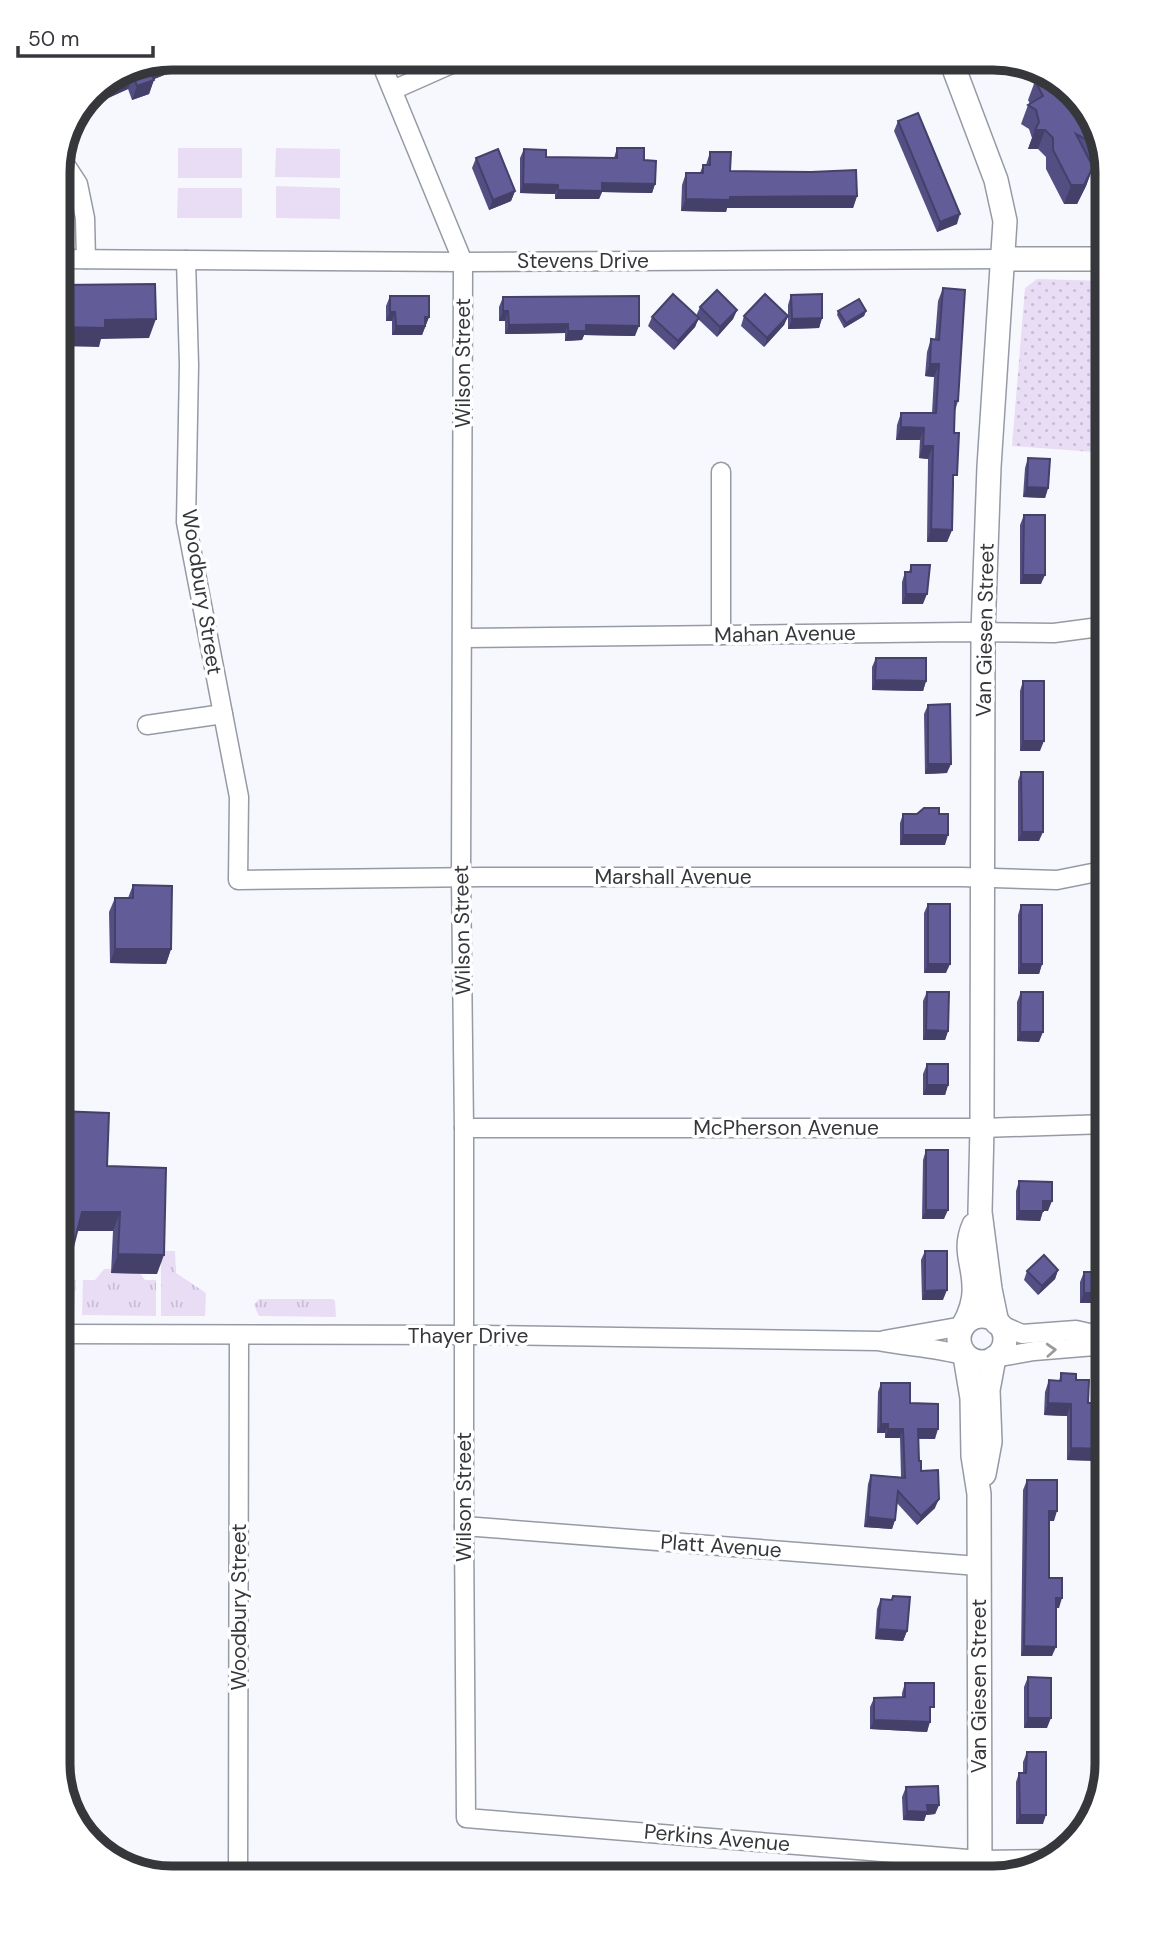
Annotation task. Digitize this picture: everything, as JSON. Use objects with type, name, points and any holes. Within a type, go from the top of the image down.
[{"type":"main road","name":"Van Giesen Street","points":[[958,70],[1001,194],[1005,221],[989,467],[983,632],[980,1212],[997,1323]]},
{"type":"main road","name":"Stevens Drive","points":[[1004,260],[1095,259]]},
{"type":"main road","name":"Van Giesen Street","points":[[964,1326],[975,1286],[969,1262],[969,1242],[980,1212]]},
{"type":"main road","points":[[981,1317],[997,1323],[1002,1329],[1004,1341],[999,1354],[979,1362],[965,1356],[959,1338],[968,1321],[981,1317]]},
{"type":"main road","name":"Van Giesen Street","points":[[965,1356],[972,1398],[973,1456],[979,1494],[980,1866]]},
{"type":"main road","name":"Van Giesen Street","points":[[979,1494],[989,1442],[988,1390],[994,1358]]},
{"type":"street","name":"Wilson Street","points":[[384,70],[463,262],[461,877],[466,1818]]},
{"type":"street","points":[[393,90],[438,70]]},
{"type":"street","points":[[70,172],[78,184],[85,218],[86,259]]},
{"type":"street","name":"Stevens Drive","points":[[70,259],[463,262],[1004,260]]},
{"type":"street","name":"Woodbury Street","points":[[186,260],[189,365],[186,522],[239,797],[238,880]]},
{"type":"street","points":[[720,472],[720,635]]},
{"type":"street","name":"Mahan Avenue","points":[[463,638],[1054,633],[1095,628]]},
{"type":"street","points":[[147,725],[223,714]]},
{"type":"street","name":"Marshall Avenue","points":[[238,880],[461,877],[983,877],[1056,880],[1095,872]]},
{"type":"street","name":"McPherson Avenue","points":[[464,1128],[982,1128],[1095,1124]]},
{"type":"street","points":[[997,1323],[1022,1334],[1076,1330],[1095,1334]]},
{"type":"street","name":"Thayer Drive","points":[[70,1334],[464,1335],[878,1341],[964,1326]]},
{"type":"street","name":"Woodbury Street","points":[[238,1866],[239,1336]]},
{"type":"street","name":"Thayer Drive","points":[[878,1341],[907,1347],[927,1347],[965,1356]]},
{"type":"street","points":[[994,1358],[1039,1350],[1095,1346]]},
{"type":"street","name":"Platt Avenue","points":[[464,1526],[978,1566]]},
{"type":"street","name":"Perkins Avenue","points":[[466,1818],[950,1866]]},
{"type":"green space","points":[[178,148],[242,148],[242,178],[178,178]]},
{"type":"green space","points":[[276,148],[340,149],[340,178],[275,177]]},
{"type":"green space","points":[[276,186],[340,188],[340,219],[276,218]]},
{"type":"green space","points":[[178,188],[242,188],[242,218],[177,218]]},
{"type":"green space","points":[[1037,279],[1095,281],[1095,452],[1012,446],[1025,288]]},
{"type":"green space","points":[[161,1251],[175,1251],[176,1273],[206,1293],[205,1316],[161,1316]]},
{"type":"green space","points":[[104,1269],[111,1269],[111,1272],[140,1273],[145,1280],[156,1280],[156,1316],[82,1315],[83,1280],[95,1280]]},
{"type":"green space","points":[[70,1280],[76,1280],[74,1313],[72,1316]]},
{"type":"green space","points":[[259,1299],[333,1299],[336,1317],[259,1316],[254,1305]]},
{"type":"building","points":[[151,72],[154,80],[137,86],[134,78]]},
{"type":"building","points":[[1035,81],[1060,95],[1084,127],[1090,142],[1076,134],[1093,167],[1084,185],[1071,185],[1053,150],[1053,138],[1045,130],[1035,130],[1039,122],[1036,110],[1028,105],[1043,96]]},
{"type":"building","points":[[918,113],[960,214],[940,222],[898,121]]},
{"type":"building","points":[[617,148],[644,148],[644,160],[656,161],[655,184],[602,183],[602,191],[558,190],[558,185],[523,184],[524,149],[546,150],[546,157],[617,158]]},
{"type":"building","points":[[498,149],[515,191],[493,200],[476,158]]},
{"type":"building","points":[[710,152],[731,152],[730,171],[856,170],[857,196],[686,199],[686,173],[703,173],[703,165],[710,165]]},
{"type":"building","points":[[155,284],[156,319],[105,320],[105,328],[70,327],[70,285]]},
{"type":"building","points":[[943,288],[965,290],[958,401],[955,401],[954,433],[959,433],[957,475],[953,475],[952,530],[931,529],[933,446],[923,446],[924,428],[901,427],[901,413],[936,413],[939,364],[930,364],[931,339],[939,340]]},
{"type":"building","points":[[717,290],[737,310],[720,327],[700,307]]},
{"type":"building","points":[[673,294],[699,318],[678,341],[652,317]]},
{"type":"building","points":[[765,294],[788,316],[767,338],[744,316]]},
{"type":"building","points":[[822,294],[822,318],[792,319],[791,295]]},
{"type":"building","points":[[390,296],[429,296],[429,317],[425,317],[425,326],[396,326],[395,312],[390,312]]},
{"type":"building","points":[[639,296],[639,326],[586,325],[586,331],[568,331],[568,324],[509,325],[508,311],[503,311],[503,297]]},
{"type":"building","points":[[859,299],[866,311],[846,323],[838,311]]},
{"type":"building","points":[[1028,458],[1050,459],[1048,488],[1027,487]]},
{"type":"building","points":[[1024,515],[1045,515],[1045,575],[1023,575]]},
{"type":"building","points":[[911,565],[930,565],[927,594],[906,594],[905,572],[911,572]]},
{"type":"building","points":[[876,658],[926,658],[926,681],[875,680]]},
{"type":"building","points":[[1023,681],[1044,681],[1044,741],[1023,741]]},
{"type":"building","points":[[950,704],[951,764],[928,764],[928,705]]},
{"type":"building","points":[[1021,772],[1043,772],[1043,832],[1022,832]]},
{"type":"building","points":[[924,808],[939,808],[939,814],[948,814],[948,835],[903,835],[903,814],[917,814]]},
{"type":"building","points":[[133,885],[172,886],[171,949],[115,949],[115,898],[133,898]]},
{"type":"building","points":[[928,904],[950,904],[950,964],[928,964]]},
{"type":"building","points":[[1021,905],[1042,905],[1042,964],[1021,964]]},
{"type":"building","points":[[927,992],[949,992],[948,1031],[926,1030]]},
{"type":"building","points":[[1021,992],[1043,992],[1043,1032],[1020,1032]]},
{"type":"building","points":[[927,1064],[948,1064],[948,1085],[927,1085]]},
{"type":"building","points":[[70,1111],[109,1113],[107,1166],[166,1168],[164,1255],[118,1254],[120,1212],[82,1212],[72,1251]]},
{"type":"building","points":[[926,1150],[948,1150],[948,1210],[926,1210]]},
{"type":"building","points":[[1019,1181],[1052,1182],[1052,1201],[1043,1201],[1043,1211],[1019,1211]]},
{"type":"building","points":[[925,1251],[947,1251],[947,1290],[925,1291]]},
{"type":"building","points":[[1044,1255],[1058,1270],[1042,1286],[1027,1271]]},
{"type":"building","points":[[1084,1272],[1095,1272],[1095,1293],[1084,1293]]},
{"type":"building","points":[[1061,1373],[1076,1374],[1076,1380],[1089,1380],[1088,1403],[1095,1403],[1095,1449],[1071,1448],[1071,1404],[1048,1403],[1049,1380],[1061,1381]]},
{"type":"building","points":[[881,1383],[910,1383],[910,1403],[938,1404],[938,1429],[918,1429],[921,1471],[938,1470],[939,1499],[921,1516],[898,1491],[895,1520],[868,1517],[871,1475],[905,1478],[903,1429],[888,1429],[888,1424],[881,1424]]},
{"type":"building","points":[[1027,1480],[1057,1480],[1057,1511],[1049,1511],[1049,1578],[1062,1578],[1062,1598],[1056,1598],[1056,1647],[1024,1646]]},
{"type":"building","points":[[893,1596],[910,1597],[907,1631],[878,1629],[881,1599],[892,1600]]},
{"type":"building","points":[[1028,1677],[1051,1678],[1051,1718],[1028,1718]]},
{"type":"building","points":[[905,1683],[934,1683],[934,1707],[930,1707],[930,1722],[874,1720],[874,1698],[905,1697]]},
{"type":"building","points":[[1027,1752],[1046,1752],[1046,1815],[1020,1815],[1019,1773],[1026,1773]]},
{"type":"building","points":[[938,1786],[939,1805],[927,1805],[928,1812],[907,1811],[906,1787]]}]
